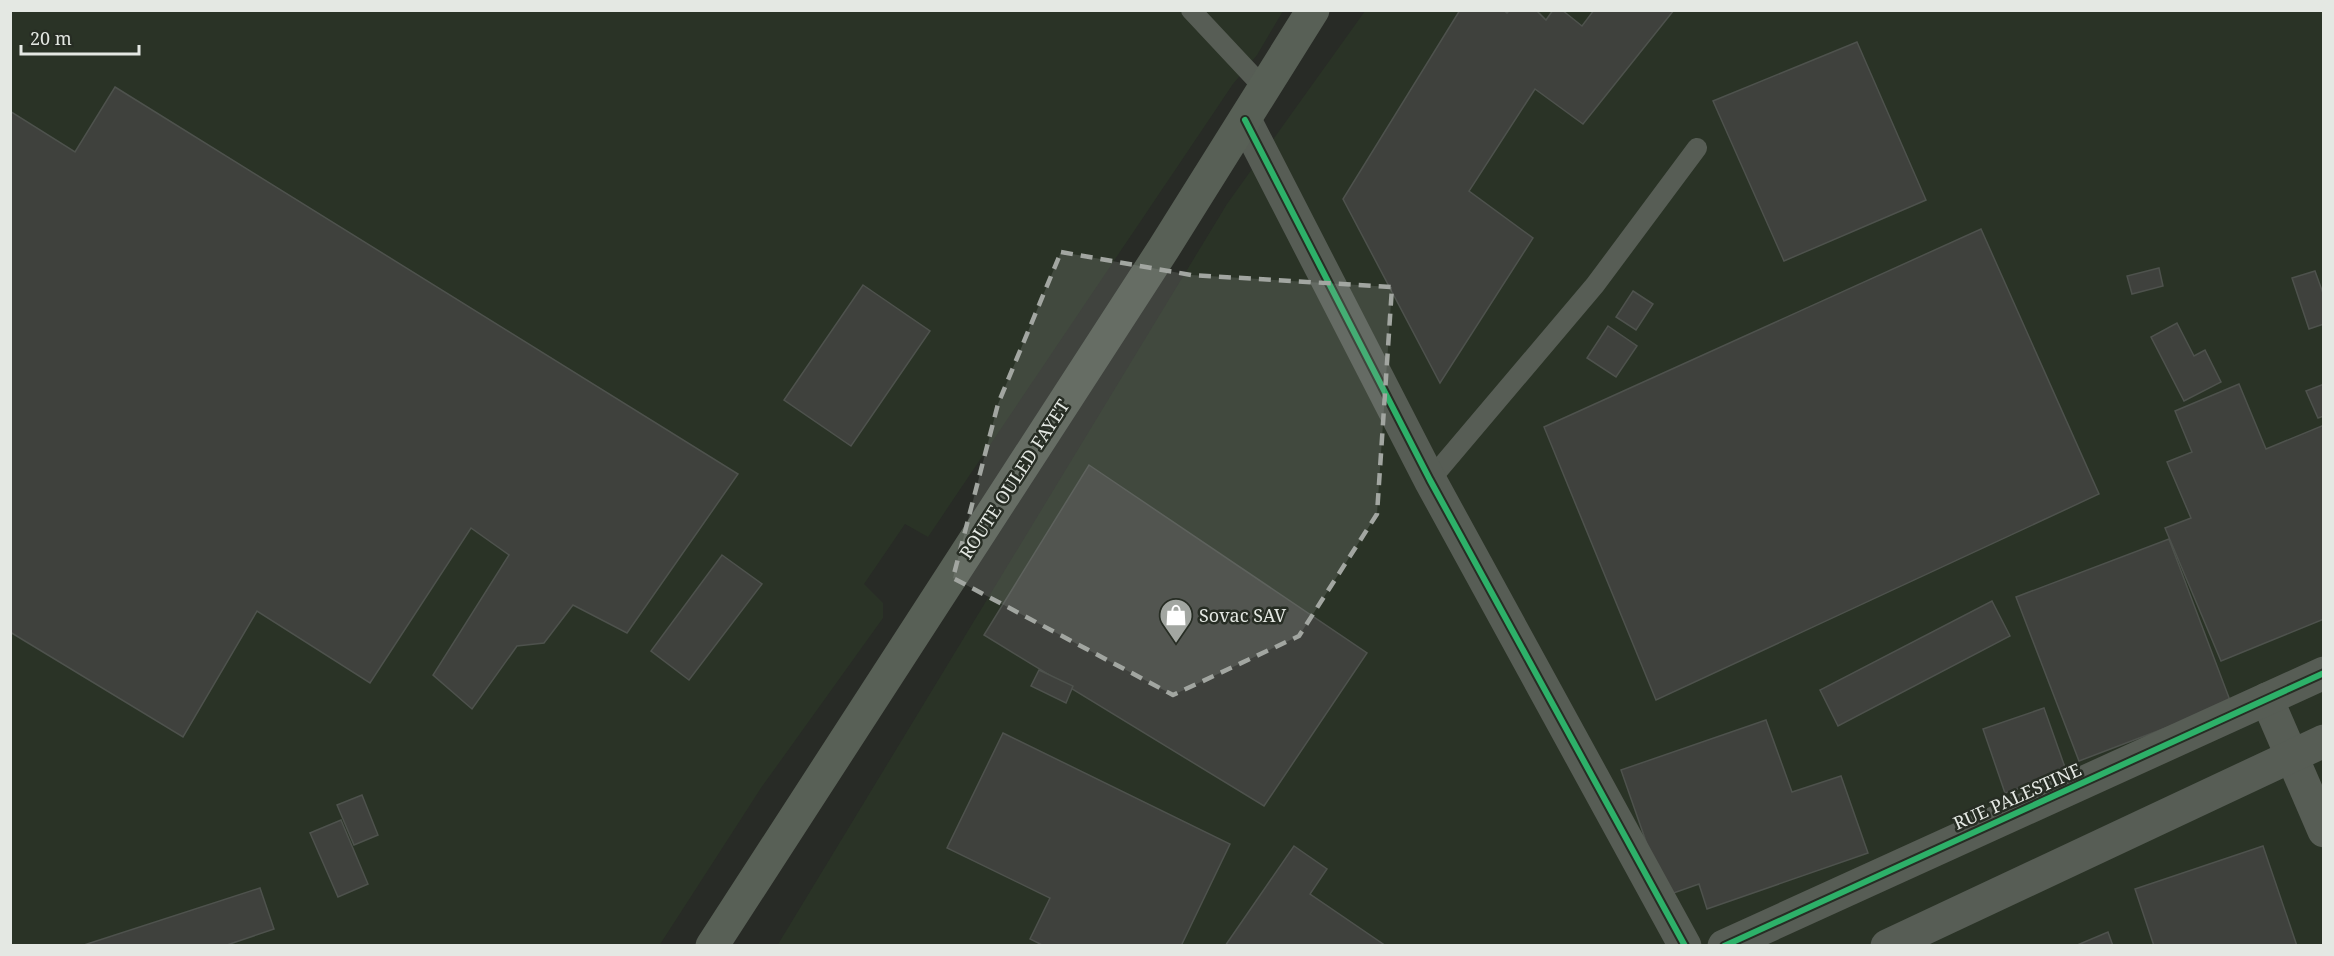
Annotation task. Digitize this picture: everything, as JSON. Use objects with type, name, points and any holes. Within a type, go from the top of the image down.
[{"type":"main road","name":"ROUTE OULED FAYET","points":[[712,945],[1158,258],[1313,10]]},
{"type":"street","points":[[1245,120],[1430,480],[1685,945]]},
{"type":"street","name":"RUE PALESTINE","points":[[1724,945],[2324,673]]},
{"type":"street","points":[[2266,699],[2324,831]]},
{"type":"street","points":[[1887,945],[2324,741]]},
{"type":"lane","points":[[1191,10],[1264,87]]},
{"type":"lane","points":[[1430,480],[1595,285],[1697,148]]},
{"type":"highlighted area","points":[[1061,252],[1191,275],[1392,287],[1377,514],[1299,636],[1173,695],[953,578],[998,404]]},
{"type":"shaded area","points":[[10,11],[1283,11],[1257,55],[1233,84],[928,537],[905,524],[864,584],[883,603],[883,618],[761,788],[659,946],[11,945]]},
{"type":"shaded area","points":[[1365,11],[2323,11],[2323,945],[777,946],[1227,204]]},
{"type":"building","points":[[1460,10],[1503,10],[1507,13],[1510,10],[1536,10],[1546,20],[1553,10],[1562,10],[1582,26],[1594,10],[1674,10],[1583,124],[1535,89],[1469,191],[1533,238],[1440,383],[1343,199]]},
{"type":"building","points":[[1857,42],[1926,200],[1784,261],[1713,101]]},
{"type":"building","points":[[115,87],[738,474],[627,633],[573,605],[544,643],[517,646],[472,709],[433,675],[509,555],[471,528],[370,683],[257,611],[183,737],[10,632],[10,111],[75,152]]},
{"type":"building","points":[[1981,229],[2099,494],[1656,700],[1544,427]]},
{"type":"building","points":[[2159,268],[2163,286],[2132,294],[2127,276]]},
{"type":"building","points":[[2315,271],[2324,296],[2324,324],[2309,329],[2292,278]]},
{"type":"building","points":[[863,285],[930,331],[851,446],[784,400]]},
{"type":"building","points":[[1633,291],[1653,304],[1636,330],[1616,317]]},
{"type":"building","points":[[2177,323],[2194,356],[2205,350],[2221,382],[2184,401],[2151,337]]},
{"type":"building","points":[[1608,326],[1637,346],[1616,377],[1587,358]]},
{"type":"building","points":[[2239,384],[2266,449],[2324,425],[2324,619],[2221,661],[2165,528],[2191,518],[2167,462],[2192,452],[2175,411]]},
{"type":"building","points":[[2324,384],[2324,416],[2318,418],[2306,391]]},
{"type":"building","name":"Sovac SAV","points":[[1089,465],[1367,653],[1264,806],[984,635]]},
{"type":"building","points":[[2169,539],[2231,703],[2079,761],[2016,597]]},
{"type":"building","points":[[722,555],[762,584],[689,680],[651,651]]},
{"type":"building","points":[[1992,601],[2010,636],[1838,726],[1820,690]]},
{"type":"building","points":[[1039,670],[1073,686],[1066,703],[1031,686]]},
{"type":"building","points":[[2044,708],[2067,773],[2005,793],[1983,729]]},
{"type":"building","points":[[1766,720],[1792,792],[1841,776],[1868,853],[1707,909],[1699,884],[1665,896],[1621,770]]},
{"type":"building","points":[[1003,733],[1230,844],[1181,946],[1044,946],[1030,939],[1050,898],[947,848]]},
{"type":"building","points":[[362,795],[378,835],[354,845],[337,805]]},
{"type":"building","points":[[341,820],[368,884],[338,897],[310,833]]},
{"type":"building","points":[[1294,846],[1327,869],[1310,894],[1386,946],[1225,946]]},
{"type":"building","points":[[2263,846],[2297,946],[2154,946],[2135,889]]},
{"type":"building","points":[[260,888],[274,929],[224,946],[81,946]]},
{"type":"building","points":[[2108,932],[2113,946],[2075,946]]},
{"type":"cycle path","points":[[1245,120],[1430,480],[1685,946]]},
{"type":"cycle path","points":[[1724,946],[2324,673]]},
{"type":"place","name":"Sovac SAV","points":[[1176,644]]}]
